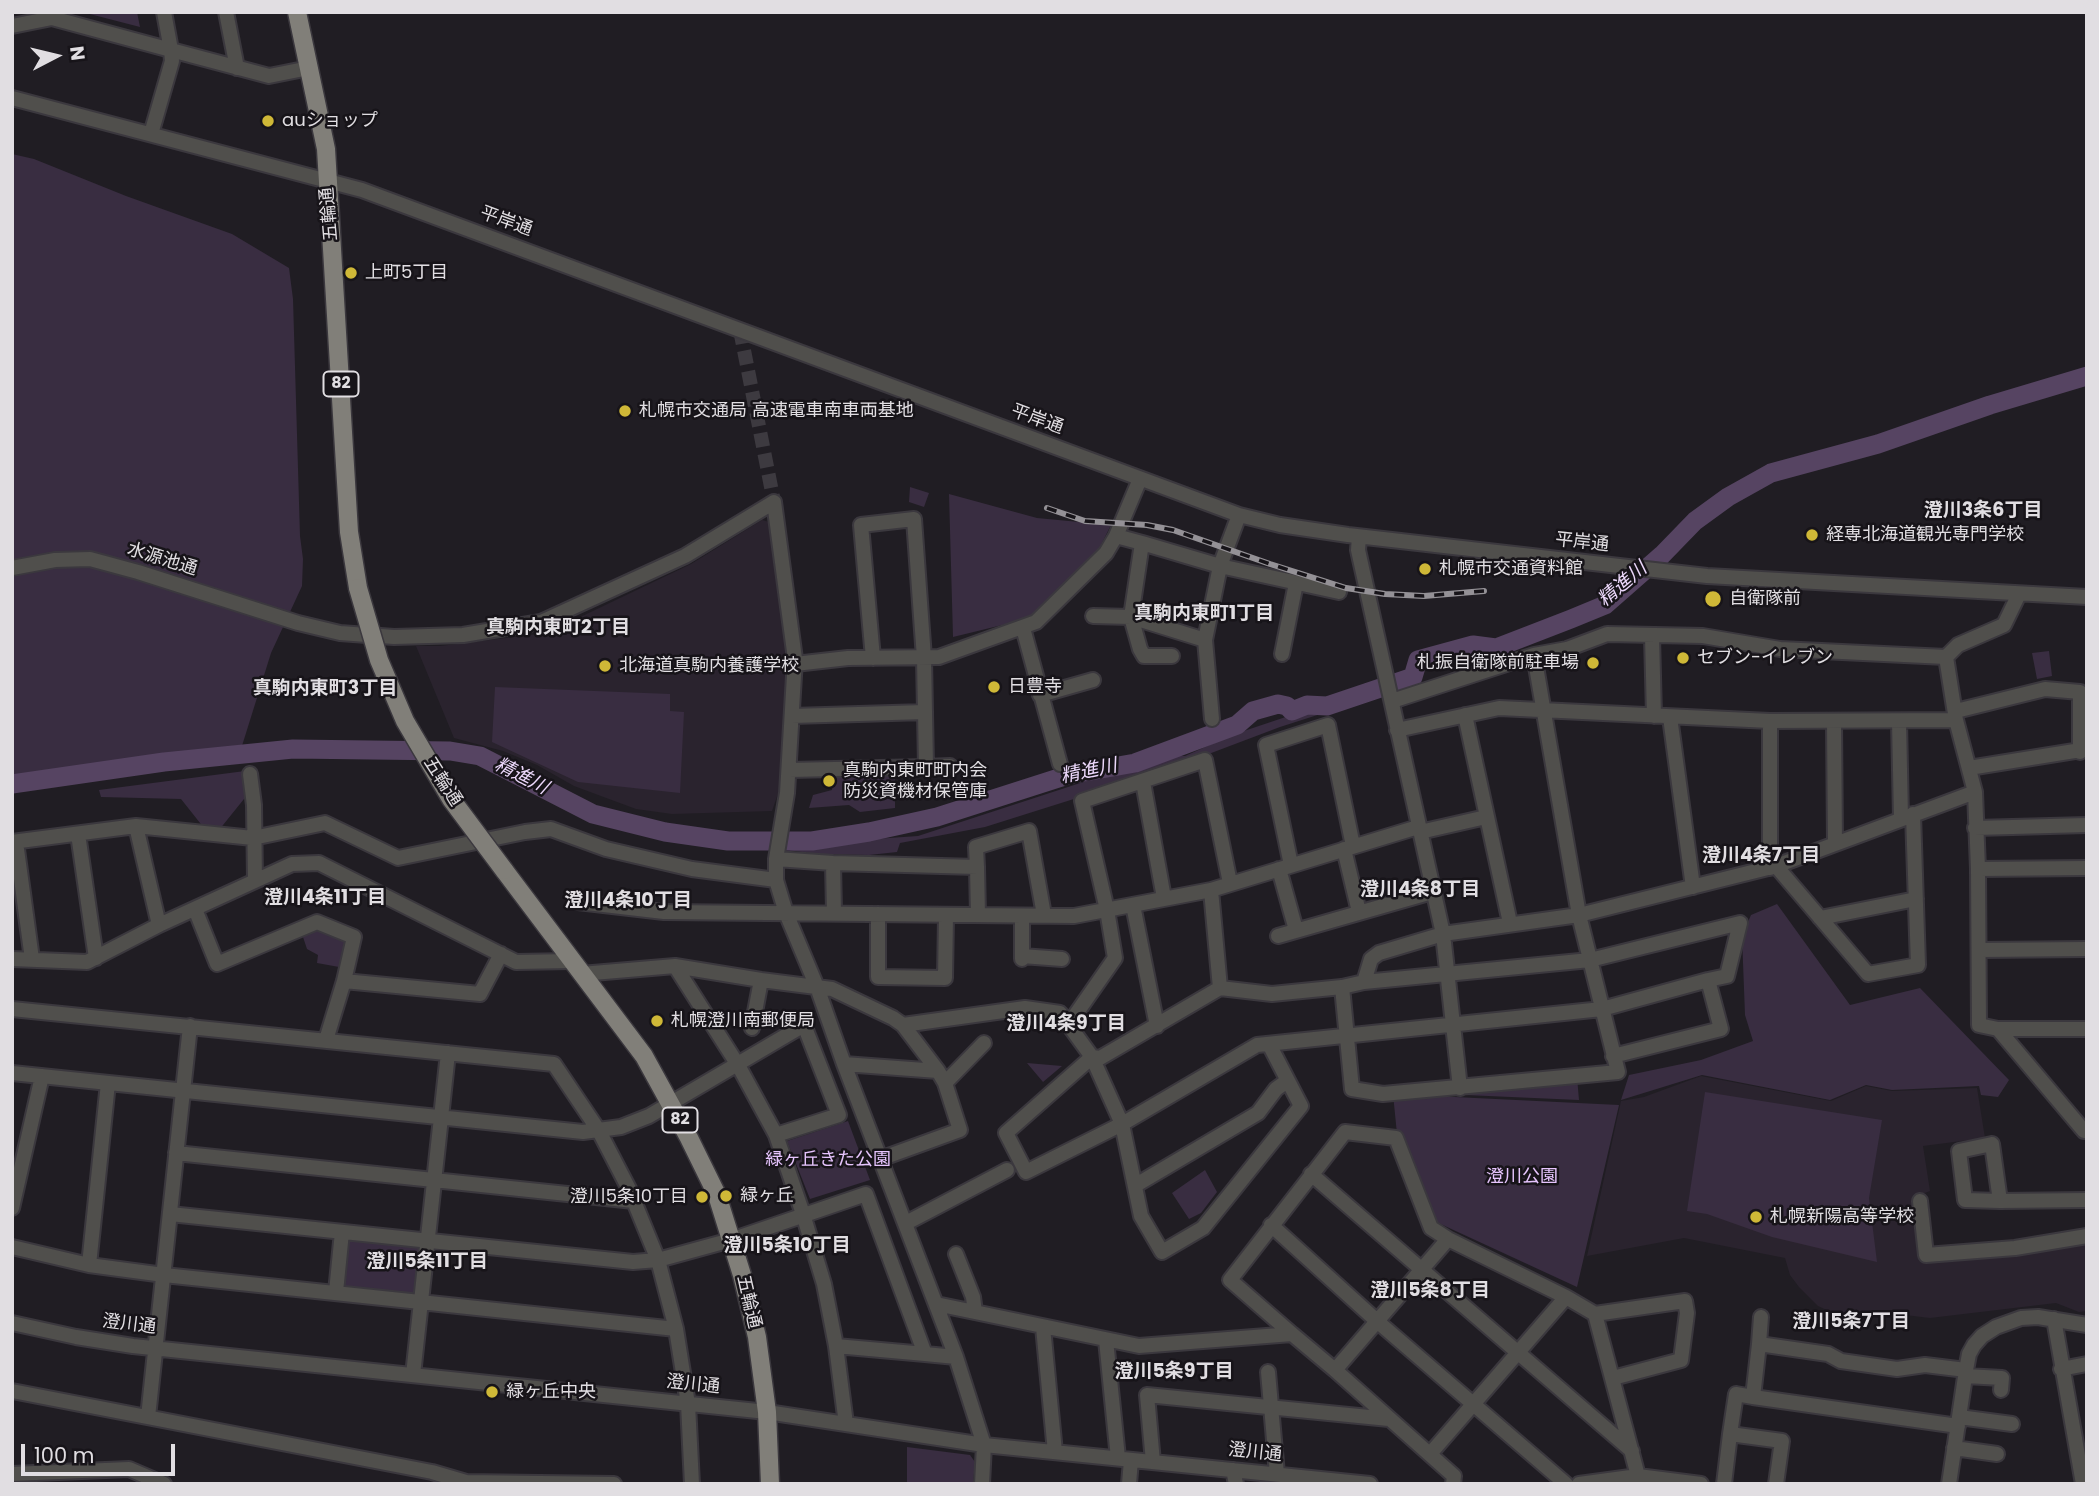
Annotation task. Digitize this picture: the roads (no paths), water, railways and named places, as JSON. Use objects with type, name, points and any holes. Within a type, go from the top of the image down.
[{"type":"main road","name":"五輪通","points":[[297,12],[326,149],[349,532],[358,588],[379,660],[405,721],[451,799],[644,1056],[717,1195],[743,1275],[757,1337],[767,1412],[770,1484]]},
{"type":"street","points":[[151,134],[172,61],[164,12]]},
{"type":"street","points":[[226,12],[237,68]]},
{"type":"street","points":[[12,26],[51,15],[269,76],[309,68]]},
{"type":"street","name":"平岸通","points":[[12,98],[362,190],[1239,515],[1309,531],[1734,579],[2087,597]]},
{"type":"street","points":[[982,1484],[984,1445],[956,1357],[817,987],[786,913],[776,880],[789,770],[795,664],[848,658],[939,657],[1036,622],[1106,552],[1116,536],[1140,479]]},
{"type":"street","name":"水源池通","points":[[12,568],[55,560],[90,559],[298,623],[340,633],[438,637],[541,622],[685,556],[774,502],[795,664]]},
{"type":"street","points":[[1212,719],[1205,640],[1220,566],[1239,515]]},
{"type":"street","points":[[873,658],[860,525],[914,519],[924,658],[926,767]]},
{"type":"street","points":[[1116,536],[1220,566],[1339,592]]},
{"type":"street","points":[[1359,537],[1358,550],[1443,934],[1460,1088]]},
{"type":"street","points":[[1142,543],[1131,617],[1135,635],[1144,656],[1172,656]]},
{"type":"street","points":[[1282,654],[1296,583]]},
{"type":"street","points":[[1391,698],[1534,655],[1567,649],[1607,634],[1703,636],[1780,649],[1946,657],[1958,645],[2004,625],[2019,594]]},
{"type":"street","points":[[1093,616],[1131,617],[1205,640]]},
{"type":"street","points":[[1023,628],[1060,764]]},
{"type":"street","points":[[1652,636],[1654,716]]},
{"type":"street","points":[[1342,987],[1352,1089],[1383,1094],[1618,1072],[1579,915],[1534,655]]},
{"type":"street","points":[[1946,657],[1956,715],[1975,792],[1979,1025],[1998,1029],[2087,1029]]},
{"type":"street","points":[[1041,695],[1093,680]]},
{"type":"street","points":[[1397,730],[1499,708],[1770,721],[1899,720],[1956,715],[2045,689],[2080,692],[2083,751],[1969,768]]},
{"type":"street","points":[[792,716],[925,712]]},
{"type":"street","points":[[1465,715],[1510,923]]},
{"type":"street","points":[[1670,717],[1693,887]]},
{"type":"street","points":[[1770,721],[1773,867],[1868,974],[1918,965],[1916,899],[1899,720]]},
{"type":"street","points":[[1834,721],[1835,844]]},
{"type":"street","points":[[1296,930],[1266,745],[1328,725],[1359,912]]},
{"type":"street","points":[[1069,1024],[1115,958],[1082,801],[1205,760],[1230,883]]},
{"type":"street","points":[[789,770],[950,766]]},
{"type":"street","points":[[250,774],[254,805],[254,880]]},
{"type":"street","points":[[1143,782],[1164,898]]},
{"type":"street","points":[[1364,982],[1371,959],[1379,953],[1443,934],[1579,915],[1773,867],[1975,792]]},
{"type":"street","points":[[578,902],[664,912],[1074,916],[1211,890],[1348,847],[1486,817]]},
{"type":"street","points":[[32,959],[14,842],[136,826],[253,838],[325,823],[398,858],[551,829],[606,849],[692,869],[776,880]]},
{"type":"street","points":[[1975,828],[2087,825]]},
{"type":"street","points":[[136,826],[159,925]]},
{"type":"street","points":[[978,915],[976,847],[1029,831],[1044,915]]},
{"type":"street","points":[[78,834],[96,958]]},
{"type":"street","points":[[777,855],[833,863],[977,867]]},
{"type":"street","points":[[12,959],[87,962],[254,880],[292,864],[319,863],[516,962],[576,968],[675,965],[761,981],[832,989],[893,1018],[903,1025],[942,1077],[960,1130],[880,1159]]},
{"type":"street","points":[[833,863],[834,912]]},
{"type":"street","points":[[1978,869],[2087,868]]},
{"type":"street","points":[[1211,890],[1220,988]]},
{"type":"street","points":[[1278,936],[1432,892]]},
{"type":"street","points":[[1820,918],[1916,899]]},
{"type":"street","points":[[1133,905],[1157,1026]]},
{"type":"street","points":[[195,909],[217,964],[317,922],[354,937],[326,1040]]},
{"type":"street","points":[[878,914],[878,977],[945,978],[946,916]]},
{"type":"street","points":[[1022,916],[1022,957],[1062,959]]},
{"type":"street","points":[[1740,923],[1727,976],[1602,1009],[1257,1045],[1122,1124],[1026,1172],[1006,1133],[1092,1057],[1100,1058],[1220,988],[1272,994],[1342,987],[1364,982],[1591,960],[1740,923]]},
{"type":"street","points":[[1979,950],[2087,948]]},
{"type":"street","points":[[344,981],[480,994],[501,954]]},
{"type":"street","points":[[675,965],[738,1065],[776,1135],[824,1284],[836,1346],[846,1424]]},
{"type":"street","points":[[1613,1056],[1721,1029],[1708,980]]},
{"type":"street","points":[[751,1028],[761,981]]},
{"type":"street","points":[[903,1025],[1025,1008],[1059,1013],[1092,1057],[1122,1124],[1141,1216],[1162,1252],[1203,1228],[1301,1106],[1269,1044]]},
{"type":"street","points":[[12,1009],[554,1064],[599,1131],[634,1201],[658,1261],[676,1329],[688,1404],[692,1484]]},
{"type":"street","points":[[12,1073],[442,1119],[567,1131],[599,1131],[621,1127],[671,1104],[804,1025],[839,1115],[776,1135]]},
{"type":"street","points":[[148,1417],[190,1026]]},
{"type":"street","points":[[1998,1029],[2084,1131],[2087,1131]]},
{"type":"street","points":[[844,1064],[942,1077],[984,1043]]},
{"type":"street","points":[[414,1375],[448,1053]]},
{"type":"street","points":[[12,1208],[42,1076]]},
{"type":"street","points":[[1136,1185],[1258,1113],[1276,1089],[1287,1081]]},
{"type":"street","points":[[89,1265],[108,1083]]},
{"type":"street","points":[[1454,1484],[1454,1476],[1430,1454],[1230,1280],[1345,1132],[1396,1138],[1432,1228],[1448,1239],[1595,1314],[1685,1301],[1687,1313],[1681,1360],[1613,1378]]},
{"type":"street","points":[[176,1153],[634,1201]]},
{"type":"street","points":[[905,1223],[1007,1170]]},
{"type":"street","points":[[1311,1174],[1632,1451]]},
{"type":"street","points":[[170,1214],[633,1262],[658,1261],[731,1240],[866,1194],[925,1354]]},
{"type":"street","points":[[2000,1201],[2087,1199]]},
{"type":"street","points":[[1920,1201],[1926,1255],[2015,1248],[2087,1236]]},
{"type":"street","points":[[1271,1225],[1378,1322],[1566,1484]]},
{"type":"street","points":[[336,1292],[342,1232]]},
{"type":"street","points":[[1335,1370],[1448,1239]]},
{"type":"street","points":[[12,1247],[89,1265],[164,1275],[676,1329]]},
{"type":"street","points":[[956,1254],[973,1297],[975,1312]]},
{"type":"street","points":[[1430,1454],[1566,1297]]},
{"type":"street","points":[[936,1304],[1139,1346],[1292,1334]]},
{"type":"street","points":[[1595,1314],[1638,1476]]},
{"type":"street","points":[[1753,1397],[1761,1317]]},
{"type":"street","points":[[1949,1484],[1969,1354],[1974,1345],[1996,1327],[2021,1318],[2038,1317],[2087,1325]]},
{"type":"street","points":[[2054,1319],[2061,1369],[2083,1459],[2083,1484]]},
{"type":"street","name":"澄川通","points":[[12,1323],[76,1338],[155,1348],[767,1412],[984,1445],[1153,1462],[1234,1477],[1277,1474],[1370,1484]]},
{"type":"street","points":[[1043,1327],[1055,1452]]},
{"type":"street","points":[[1106,1340],[1129,1484]]},
{"type":"street","points":[[1759,1344],[1828,1354],[1841,1361],[1897,1369],[1925,1364],[2001,1378],[2001,1390]]},
{"type":"street","points":[[836,1346],[956,1357]]},
{"type":"street","points":[[2061,1369],[2087,1364]]},
{"type":"street","points":[[1268,1371],[1277,1474]]},
{"type":"street","points":[[12,1391],[432,1472],[468,1483]]},
{"type":"street","points":[[1724,1484],[1736,1394],[1958,1421],[2012,1424]]},
{"type":"street","points":[[1153,1462],[1147,1395],[1389,1419]]},
{"type":"street","points":[[1730,1434],[1782,1441],[1776,1484]]},
{"type":"street","points":[[1954,1448],[1997,1454]]},
{"type":"street","points":[[13,1484],[12,1474],[74,1478],[134,1477],[164,1484]]},
{"type":"street","points":[[1579,1484],[1638,1476],[1701,1484]]},
{"type":"street","points":[[447,1484],[614,1484]]},
{"type":"waterway","name":"精進川","points":[[12,784],[164,762],[293,749],[450,751],[480,756],[593,814],[665,832],[728,841],[812,841],[869,832],[937,817],[1068,775],[1135,763],[1237,725],[1253,711],[1278,704],[1287,706],[1292,711],[1307,705],[1327,706],[1413,677],[1418,660],[1473,645],[1496,648],[1605,605],[1662,555],[1695,521],[1728,497],[1771,473],[1878,444],[1990,405],[2087,376]]},
{"type":"tunnel","points":[[740,330],[774,502]]},
{"type":"railway","points":[[1047,508],[1085,521],[1147,525],[1173,530],[1346,588],[1424,596],[1484,591]]},
{"type":"place","name":"auショップ","points":[[268,121]]},
{"type":"place","name":"上町5丁目","points":[[351,273]]},
{"type":"place","name":"札幌市交通局 高速電車南車両基地","points":[[625,411]]},
{"type":"place","name":"経専北海道観光専門学校","points":[[1812,535]]},
{"type":"place","name":"札幌市交通資料館","points":[[1425,569]]},
{"type":"place","name":"自衛隊前","points":[[1713,599]]},
{"type":"place","name":"セブン-イレブン","points":[[1683,658]]},
{"type":"place","name":"札振自衛隊前駐車場","points":[[1593,663]]},
{"type":"place","name":"北海道真駒内養護学校","points":[[605,666]]},
{"type":"place","name":"日豊寺","points":[[994,687]]},
{"type":"place","name":"真駒内東町町内会 防災資機材保管庫","points":[[829,781]]},
{"type":"place","name":"札幌澄川南郵便局","points":[[657,1021]]},
{"type":"place","name":"緑ヶ丘","points":[[726,1196]]},
{"type":"place","name":"澄川5条10丁目","points":[[702,1197]]},
{"type":"place","name":"札幌新陽高等学校","points":[[1756,1217]]},
{"type":"place","name":"緑ヶ丘中央","points":[[492,1392]]},
{"type":"district","name":"澄川3条6丁目","points":[[1983,511]]},
{"type":"district","name":"真駒内東町1丁目","points":[[1204,614]]},
{"type":"district","name":"真駒内東町2丁目","points":[[558,628]]},
{"type":"district","name":"真駒内東町3丁目","points":[[325,689]]},
{"type":"district","name":"澄川4条7丁目","points":[[1761,856]]},
{"type":"district","name":"澄川4条8丁目","points":[[1420,890]]},
{"type":"district","name":"澄川4条11丁目","points":[[325,898]]},
{"type":"district","name":"澄川4条10丁目","points":[[628,901]]},
{"type":"district","name":"澄川4条9丁目","points":[[1066,1024]]},
{"type":"district","name":"澄川5条10丁目","points":[[787,1246]]},
{"type":"district","name":"澄川5条11丁目","points":[[427,1262]]},
{"type":"district","name":"澄川5条8丁目","points":[[1430,1291]]},
{"type":"district","name":"澄川5条7丁目","points":[[1851,1322]]},
{"type":"district","name":"澄川5条9丁目","points":[[1174,1372]]},
{"type":"park label","name":"緑ヶ丘きた公園","points":[[828,1160]]},
{"type":"park label","name":"澄川公園","points":[[1522,1177]]}]
